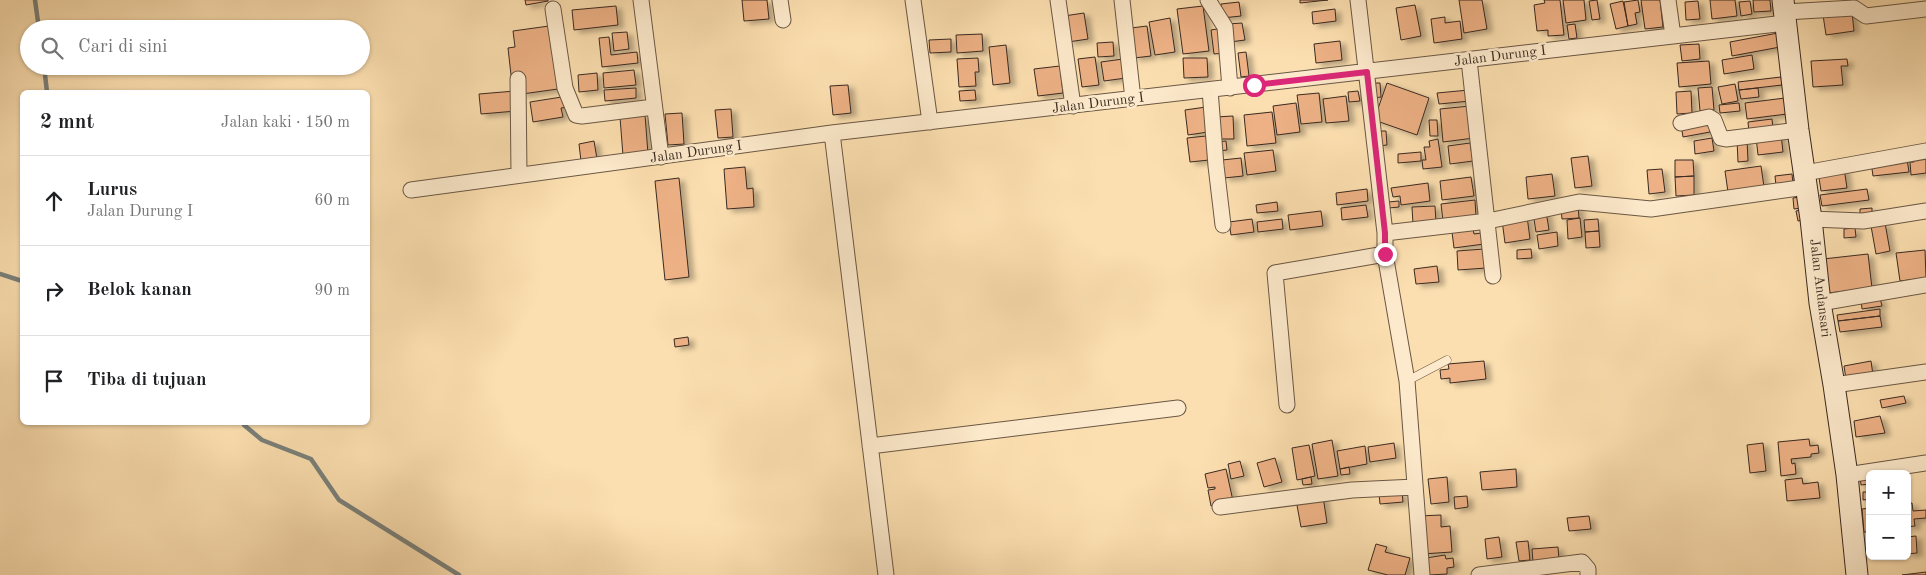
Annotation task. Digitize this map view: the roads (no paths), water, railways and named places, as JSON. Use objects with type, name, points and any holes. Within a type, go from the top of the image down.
[{"type":"street","points":[[641,0],[661,157]]},
{"type":"street","points":[[780,0],[783,20]]},
{"type":"street","points":[[913,0],[930,122]]},
{"type":"street","points":[[1058,0],[1073,106]]},
{"type":"street","points":[[1122,0],[1132,99]]},
{"type":"street","points":[[1208,0],[1226,27],[1230,88]]},
{"type":"street","points":[[1358,0],[1385,233],[1385,254],[1407,381],[1422,575]]},
{"type":"street","points":[[1668,0],[1674,36]]},
{"type":"street","name":"Jalan Durung I","points":[[412,190],[930,122],[1674,36],[1785,12],[1854,8],[1866,16],[1926,8]]},
{"type":"street","points":[[553,9],[566,88],[576,115],[654,106]]},
{"type":"street","name":"Jalan Andansari","points":[[1785,12],[1820,303],[1847,476],[1858,575]]},
{"type":"street","points":[[1469,60],[1493,276]]},
{"type":"street","points":[[518,79],[519,175]]},
{"type":"street","points":[[1210,90],[1223,225]]},
{"type":"street","points":[[1681,123],[1709,117],[1714,120],[1721,138],[1726,139],[1798,130]]},
{"type":"street","points":[[832,134],[886,575]]},
{"type":"street","points":[[1385,233],[1488,221],[1579,202],[1651,209],[1806,180],[1926,151]]},
{"type":"street","points":[[1811,220],[1864,221],[1926,211]]},
{"type":"street","points":[[1288,405],[1275,272],[1385,254]]},
{"type":"street","points":[[1820,303],[1926,285]]},
{"type":"street","points":[[1834,385],[1926,372]]},
{"type":"street","points":[[870,446],[1178,408]]},
{"type":"street","points":[[1847,476],[1926,463]]},
{"type":"street","points":[[1220,506],[1352,490],[1415,487]]},
{"type":"street","points":[[1479,575],[1582,562],[1588,569],[1588,575]]},
{"type":"lane","points":[[1407,381],[1448,360]]},
{"type":"waterway","points":[[35,0],[38,20]]},
{"type":"waterway","points":[[45,75],[47,90]]},
{"type":"waterway","points":[[0,274],[20,280]]},
{"type":"waterway","points":[[244,425],[262,440],[311,459],[339,500],[459,575]]}]
